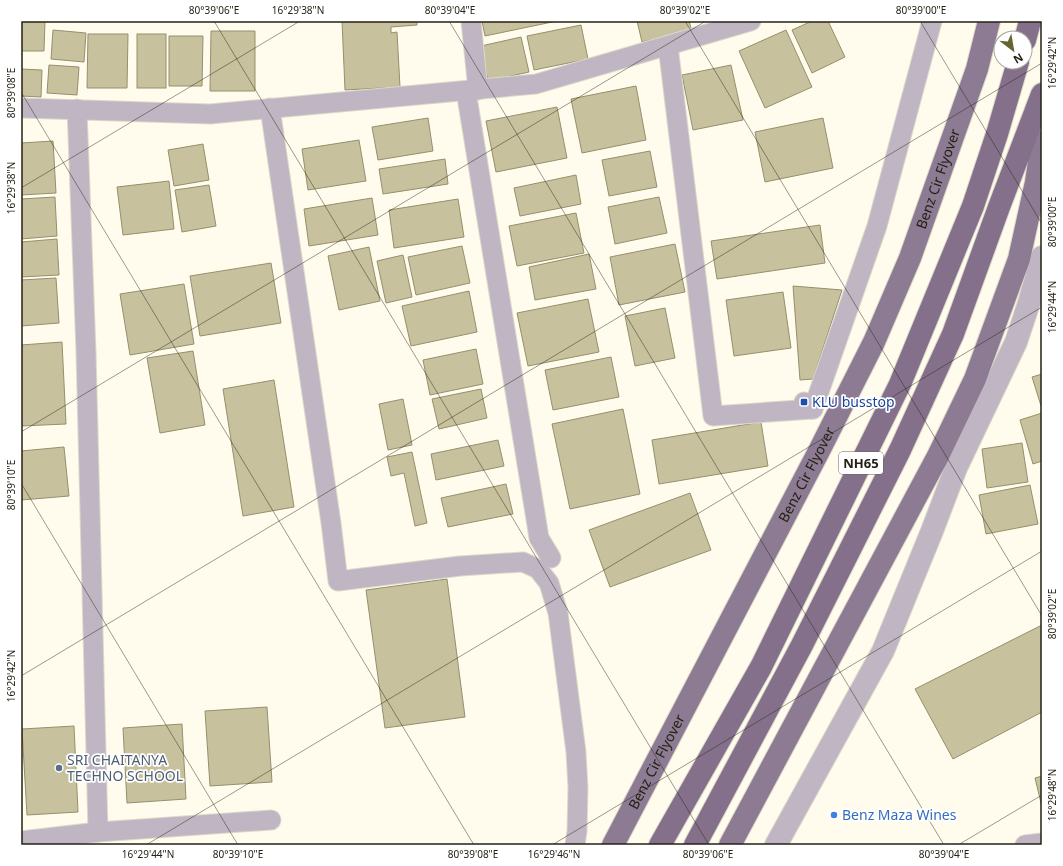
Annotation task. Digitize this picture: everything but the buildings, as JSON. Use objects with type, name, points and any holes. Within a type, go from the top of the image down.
[{"type":"highway","name":"NH65","points":[[660,845],[761,668],[900,384],[973,206],[997,134],[1016,70]]},
{"type":"highway","name":"NH65","points":[[695,845],[802,645],[900,450],[952,334],[1042,94]]},
{"type":"main road","name":"Benz Cir Flyover","points":[[618,836],[816,458],[874,342],[915,243],[977,69],[988,21]]},
{"type":"main road","points":[[730,845],[938,456],[975,379],[1019,259],[1036,182],[1042,142]]},
{"type":"street","points":[[471,21],[472,90],[539,538],[551,558]]},
{"type":"street","points":[[21,108],[210,114],[536,84],[668,46],[703,28],[751,21]]},
{"type":"street","points":[[668,46],[713,416],[809,405],[877,226],[932,21]]},
{"type":"street","points":[[270,108],[330,516],[338,581],[460,566],[522,562],[538,569],[549,583],[558,613],[576,752],[578,788],[577,831],[575,845]]},
{"type":"street","points":[[77,110],[87,376],[98,832]]},
{"type":"street","points":[[776,845],[884,651],[956,468],[1016,342],[1036,304],[1042,257]]},
{"type":"street","points":[[21,841],[98,832],[271,820]]},
{"type":"street","points":[[1025,845],[1042,843]]},
{"type":"place","name":"KLU busstop","points":[[804,402]]},
{"type":"place","name":"SRI CHAITANYA TECHNO SCHOOL","points":[[59,768]]},
{"type":"place","name":"Benz Maza Wines","points":[[834,815]]}]
